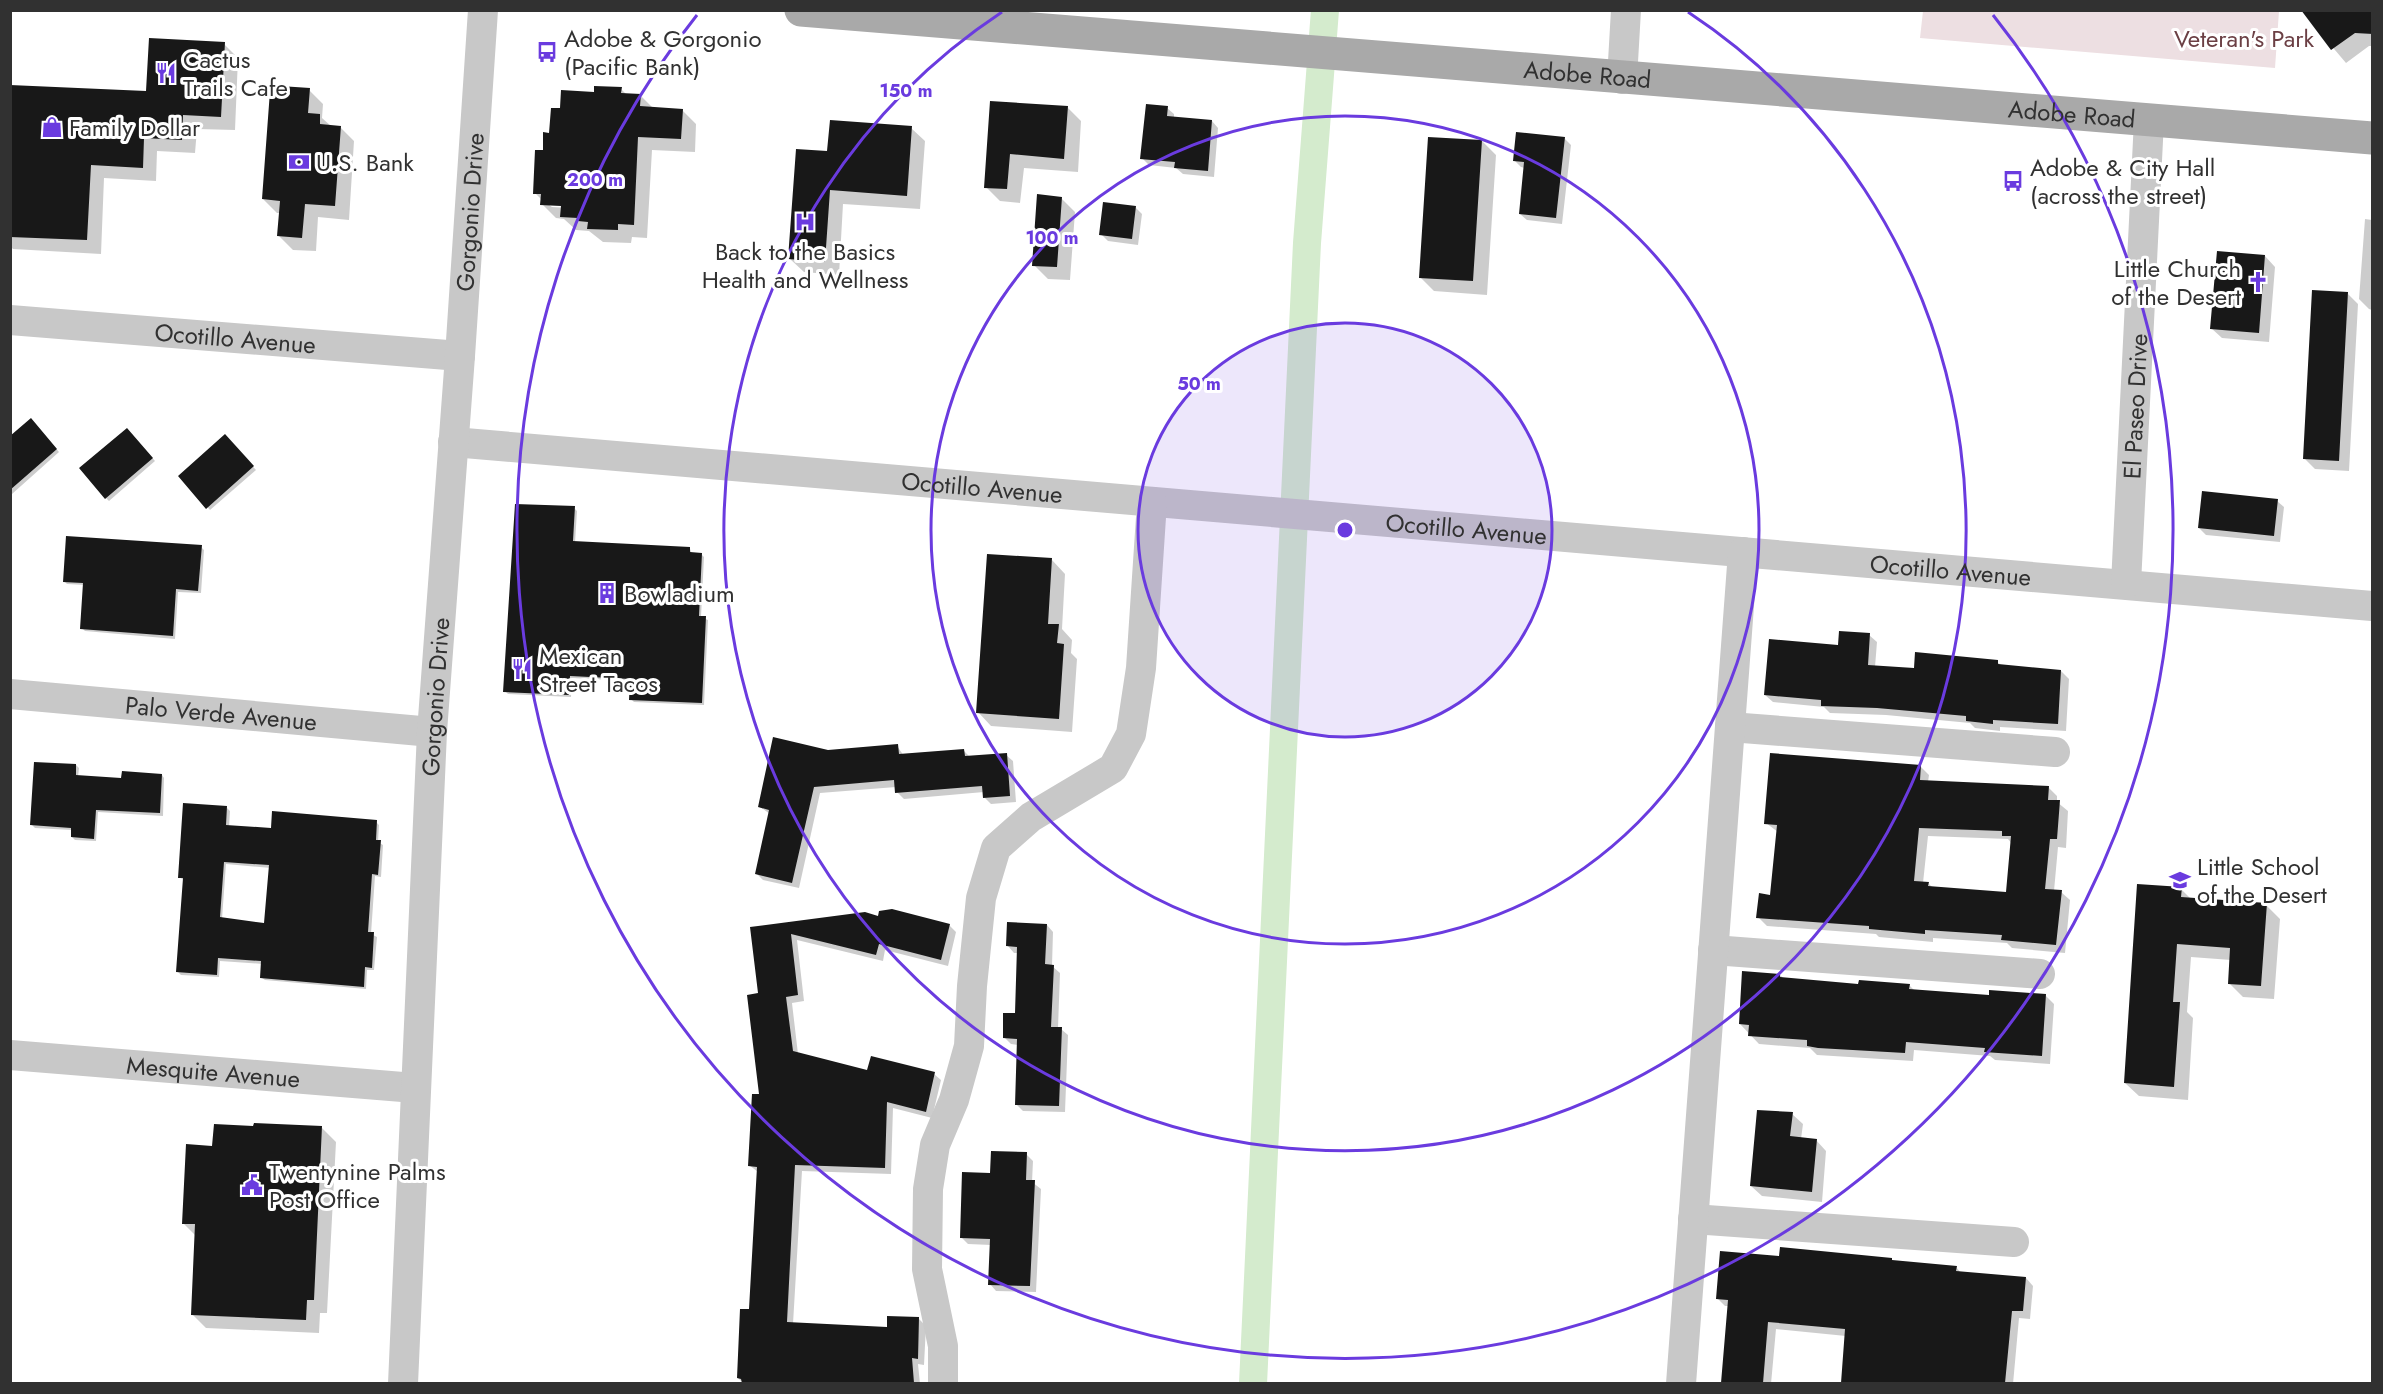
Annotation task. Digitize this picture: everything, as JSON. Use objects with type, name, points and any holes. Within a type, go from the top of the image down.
[{"type":"main road","name":"Adobe Road","points":[[801,10],[1013,19],[1264,48],[1623,79],[2373,138]]},
{"type":"street","name":"Gorgonio Drive","points":[[403,1383],[432,732],[483,10]]},
{"type":"street","points":[[1623,79],[1626,10]]},
{"type":"street","name":"El Paseo Drive","points":[[2126,584],[2149,120]]},
{"type":"street","name":"Ocotillo Avenue","points":[[10,321],[460,356]]},
{"type":"street","name":"Ocotillo Avenue","points":[[453,442],[2373,606]]},
{"type":"street","points":[[943,1383],[943,1346],[927,1269],[928,1189],[935,1145],[954,1100],[969,1046],[972,986],[981,898],[996,848],[1031,817],[1113,768],[1131,734],[1141,668],[1152,502]]},
{"type":"street","points":[[1681,1383],[1743,552]]},
{"type":"street","name":"Palo Verde Avenue","points":[[10,694],[432,732]]},
{"type":"street","points":[[1730,727],[2055,752]]},
{"type":"street","points":[[1713,950],[2040,974]]},
{"type":"street","name":"Mesquite Avenue","points":[[10,1055],[415,1088]]},
{"type":"street","points":[[1693,1219],[2014,1242]]},
{"type":"green space","name":"Veteran's Park","points":[[1923,10],[2279,11],[2275,68],[1920,38]]},
{"type":"building","points":[[2301,10],[2373,10],[2373,34],[2355,33],[2331,50]]},
{"type":"building","points":[[149,38],[225,42],[221,117],[183,115],[182,140],[144,138],[143,168],[91,165],[87,240],[10,237],[10,85],[146,91]]},
{"type":"building","name":"U.S. Bank","points":[[280,86],[310,88],[308,113],[320,114],[320,124],[341,126],[335,206],[305,204],[302,238],[277,236],[280,201],[262,199],[270,91],[280,92]]},
{"type":"building","points":[[594,86],[622,87],[621,93],[641,94],[640,106],[683,109],[681,139],[638,137],[634,225],[618,224],[618,230],[587,229],[588,222],[578,221],[578,218],[560,217],[561,206],[540,205],[541,194],[533,194],[535,150],[543,150],[543,132],[549,133],[551,108],[560,108],[561,90],[594,92]]},
{"type":"building","points":[[990,101],[1068,106],[1064,159],[1010,154],[1007,189],[984,188]]},
{"type":"building","points":[[1146,104],[1168,106],[1167,116],[1212,120],[1208,171],[1174,168],[1175,162],[1140,159]]},
{"type":"building","points":[[830,120],[912,126],[907,196],[830,190],[825,262],[788,259],[796,149],[827,151]]},
{"type":"building","points":[[1516,132],[1565,137],[1556,218],[1519,214],[1524,162],[1513,161]]},
{"type":"building","points":[[1428,137],[1482,140],[1473,281],[1419,278]]},
{"type":"building","points":[[1037,194],[1062,197],[1057,267],[1032,266]]},
{"type":"building","points":[[1103,202],[1136,206],[1132,239],[1099,235]]},
{"type":"building","points":[[2217,251],[2265,255],[2259,333],[2210,329]]},
{"type":"building","points":[[2312,290],[2348,292],[2339,461],[2303,459]]},
{"type":"building","points":[[31,418],[57,449],[10,490],[10,436]]},
{"type":"building","points":[[127,428],[153,458],[105,499],[79,468]]},
{"type":"building","points":[[225,434],[254,466],[206,509],[178,476]]},
{"type":"building","points":[[2202,491],[2278,499],[2274,536],[2198,528]]},
{"type":"building","name":"Bowladium","points":[[515,504],[575,506],[573,541],[690,547],[690,552],[702,553],[699,616],[706,616],[702,703],[629,700],[630,679],[570,676],[569,695],[503,692]]},
{"type":"building","points":[[66,536],[202,545],[198,591],[176,589],[173,636],[80,629],[83,583],[63,582]]},
{"type":"building","points":[[987,554],[1052,558],[1048,624],[1059,624],[1057,643],[1064,644],[1059,719],[976,713]]},
{"type":"building","points":[[1839,631],[1870,633],[1868,665],[1914,668],[1915,652],[1998,660],[1998,664],[2061,670],[2058,724],[1993,720],[1993,724],[1966,721],[1966,716],[1877,708],[1821,706],[1821,700],[1764,695],[1769,639],[1838,645]]},
{"type":"building","points":[[773,737],[828,750],[898,744],[899,754],[964,749],[965,756],[1007,753],[1010,796],[983,798],[982,786],[895,793],[894,780],[814,787],[792,883],[755,874],[769,810],[758,807]]},
{"type":"building","points":[[1770,753],[1921,765],[1920,780],[2049,786],[2048,800],[2060,800],[2057,839],[2050,839],[2045,889],[2062,890],[2056,945],[2001,940],[2002,935],[1925,930],[1925,934],[1869,929],[1869,926],[1756,918],[1759,893],[1770,895],[1777,825],[1764,824]],"holes":[[[1919,828],[2002,831],[2002,836],[2011,836],[2006,892],[1928,886],[1929,882],[1914,881]]]},
{"type":"building","points":[[34,762],[76,764],[76,775],[121,778],[122,771],[162,774],[160,813],[96,810],[94,839],[71,837],[71,828],[30,825]]},
{"type":"building","points":[[183,803],[227,806],[226,825],[271,828],[272,811],[377,820],[376,840],[381,840],[378,875],[372,874],[368,932],[374,932],[372,968],[365,967],[364,987],[260,978],[261,961],[218,958],[217,975],[176,972],[183,878],[178,878]],"holes":[[[224,862],[269,865],[264,923],[220,917]]]},
{"type":"building","points":[[2137,884],[2182,887],[2181,897],[2267,903],[2261,986],[2228,984],[2230,948],[2177,944],[2173,1002],[2180,1002],[2174,1087],[2124,1083]]},
{"type":"building","points":[[892,909],[950,924],[941,960],[879,944],[876,955],[791,934],[798,995],[786,997],[793,1051],[867,1070],[871,1056],[935,1072],[926,1112],[887,1102],[885,1168],[795,1165],[787,1322],[887,1327],[887,1316],[919,1317],[918,1359],[912,1358],[914,1383],[742,1383],[741,1379],[737,1378],[740,1309],[749,1309],[757,1167],[748,1166],[752,1094],[759,1094],[747,995],[758,993],[750,927],[865,912],[878,916],[879,911]]},
{"type":"building","points":[[1007,922],[1047,924],[1045,964],[1054,965],[1051,1027],[1062,1027],[1059,1106],[1015,1105],[1017,1039],[1003,1038],[1003,1013],[1015,1013],[1017,947],[1006,946]]},
{"type":"building","points":[[1742,971],[1858,984],[1859,980],[1910,984],[1909,989],[1989,995],[1989,990],[2046,994],[2042,1056],[1984,1052],[1985,1048],[1906,1042],[1905,1053],[1818,1048],[1807,1046],[1807,1040],[1748,1036],[1749,1025],[1739,1024]]},
{"type":"building","points":[[1757,1110],[1793,1112],[1790,1136],[1817,1139],[1812,1192],[1750,1186]]},
{"type":"building","name":"Twentynine Palms Post Office","points":[[254,1123],[322,1126],[314,1300],[307,1300],[306,1320],[191,1315],[195,1224],[182,1224],[186,1144],[212,1146],[214,1124],[253,1126]]},
{"type":"building","points":[[991,1151],[1027,1152],[1026,1180],[1035,1180],[1030,1286],[988,1285],[990,1239],[960,1238],[962,1172],[990,1173]]},
{"type":"building","points":[[1780,1247],[1892,1258],[1892,1260],[1957,1266],[1956,1271],[2026,1277],[2023,1311],[2012,1311],[2005,1383],[1841,1383],[1845,1329],[1768,1322],[1763,1383],[1721,1383],[1728,1300],[1716,1299],[1720,1251],[1779,1256]]},
{"type":"waterway","points":[[1253,1384],[1307,243],[1325,10]]},
{"type":"place","name":"Adobe & Gorgonio (Pacific Bank)","points":[[547,52]]},
{"type":"place","name":"Cactus Trails Cafe","points":[[166,73]]},
{"type":"place","name":"Family Dollar","points":[[52,127]]},
{"type":"place","name":"U.S. Bank","points":[[299,162]]},
{"type":"place","name":"Adobe & City Hall (across the street)","points":[[2013,181]]},
{"type":"place","name":"Back to the Basics Health and Wellness","points":[[805,222]]},
{"type":"place","name":"Little Church of the Desert","points":[[2258,282]]},
{"type":"place","name":"Bowladium","points":[[607,593]]},
{"type":"place","name":"Mexican Street Tacos","points":[[522,669]]},
{"type":"place","name":"Little School of the Desert","points":[[2180,880]]},
{"type":"place","name":"Twentynine Palms Post Office","points":[[252,1185]]}]
